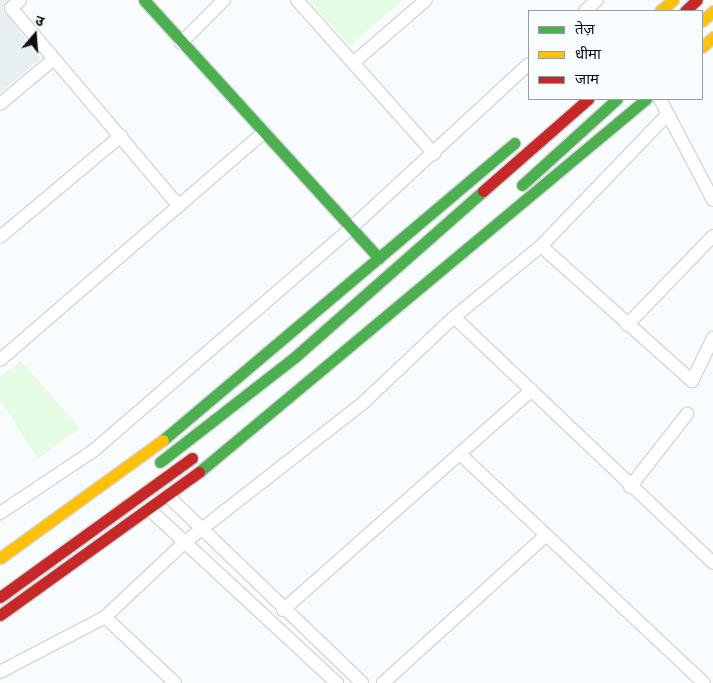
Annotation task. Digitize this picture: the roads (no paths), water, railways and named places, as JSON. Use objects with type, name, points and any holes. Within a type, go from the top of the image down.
[{"type":"main road","points":[[144,0],[350,229],[379,258]]},
{"type":"main road","points":[[661,10],[673,0]]},
{"type":"main road","points":[[686,10],[697,0]]},
{"type":"main road","points":[[703,20],[713,11]]},
{"type":"main road","points":[[703,46],[713,37]]},
{"type":"main road","points":[[150,470],[296,356],[587,100]]},
{"type":"main road","points":[[241,419],[465,235],[615,100]]},
{"type":"main road","points":[[0,616],[169,497],[474,245],[645,100]]},
{"type":"main road","points":[[0,558],[178,428],[525,133]]},
{"type":"main road","points":[[438,208],[450,221]]},
{"type":"main road","points":[[465,235],[474,245]]},
{"type":"main road","points":[[0,597],[205,448]]},
{"type":"street","points":[[20,0],[11,8],[179,206]]},
{"type":"street","points":[[181,43],[224,0]]},
{"type":"street","points":[[297,0],[434,154]]},
{"type":"street","points":[[353,63],[426,0]]},
{"type":"street","points":[[586,10],[597,0]]},
{"type":"street","points":[[0,104],[54,59]]},
{"type":"street","points":[[0,513],[93,450],[350,229],[434,154],[528,65]]},
{"type":"street","points":[[661,100],[711,193]]},
{"type":"street","points":[[0,672],[105,617],[185,542],[363,403],[454,317],[541,246],[668,114]]},
{"type":"street","points":[[0,360],[264,132]]},
{"type":"street","points":[[0,236],[121,136]]},
{"type":"street","points":[[627,326],[713,236]]},
{"type":"street","points":[[541,246],[627,326],[692,381],[713,338]]},
{"type":"street","points":[[454,317],[630,486],[712,559]]},
{"type":"street","points":[[267,618],[461,455],[532,390]]},
{"type":"street","points":[[630,486],[687,414]]},
{"type":"street","points":[[461,455],[704,683]]},
{"type":"street","points":[[169,497],[281,608],[362,683]]},
{"type":"street","points":[[150,510],[337,683]]},
{"type":"street","points":[[383,683],[546,535]]},
{"type":"street","points":[[105,617],[176,683]]}]
